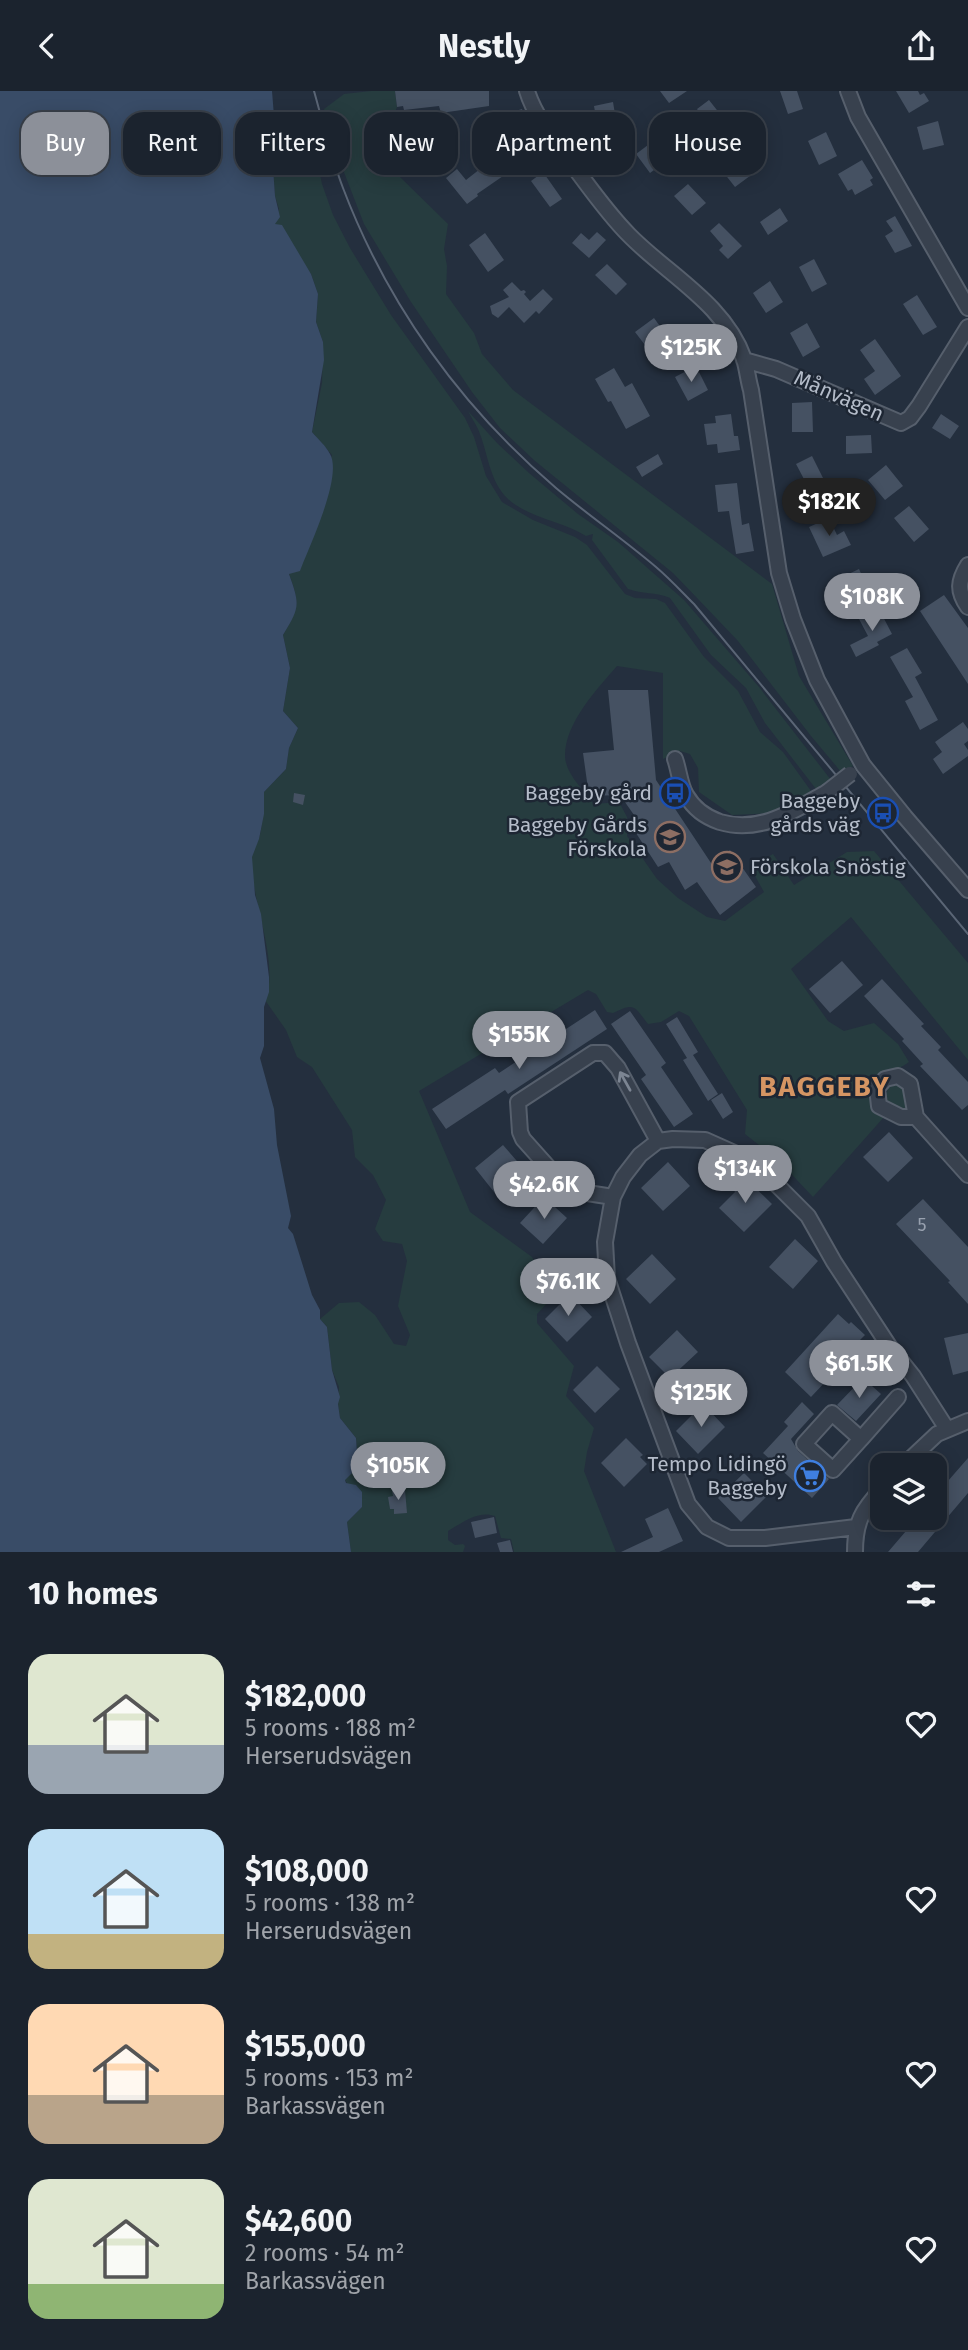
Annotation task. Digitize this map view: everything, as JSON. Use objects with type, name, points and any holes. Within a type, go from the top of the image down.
[{"type":"street","points":[[527,91],[535,110],[556,142],[607,211],[628,234],[720,318],[738,345],[744,360],[779,573],[793,619],[817,680],[863,765],[968,890]]},
{"type":"street","points":[[848,91],[858,117],[968,308]]},
{"type":"street","name":"Månvägen","points":[[744,360],[776,369],[901,422],[915,412],[968,327]]},
{"type":"street","points":[[968,565],[959,583],[960,595],[968,607]]},
{"type":"street","points":[[676,759],[685,793],[693,806],[704,815],[730,825],[752,826],[783,816],[827,792],[863,765]]},
{"type":"street","points":[[613,1197],[571,1189],[559,1181],[523,1139],[518,1102],[593,1053],[605,1053],[618,1068],[658,1141]]},
{"type":"street","points":[[916,1117],[968,1175]]},
{"type":"street","points":[[856,1527],[765,1538],[729,1538],[708,1527],[688,1504],[628,1343],[607,1278],[605,1242],[613,1197],[623,1177],[640,1155],[658,1141],[705,1140],[743,1157],[793,1200],[808,1216],[834,1262],[947,1429]]},
{"type":"street","points":[[861,1439],[898,1397]]},
{"type":"street","points":[[916,1453],[928,1441],[947,1429],[968,1421]]},
{"type":"street","points":[[855,1552],[856,1527],[870,1503]]},
{"type":"green space","points":[[395,91],[395,112],[364,112],[364,175],[399,175],[448,224],[444,249],[447,266],[446,294],[474,333],[482,354],[513,390],[772,584],[799,676],[853,766],[842,773],[738,641],[673,573],[535,461],[500,428],[472,392],[411,302],[364,224],[345,175],[350,175],[350,112],[325,112],[324,109],[344,94]]},
{"type":"green space","points":[[274,175],[320,175],[333,215],[350,248],[391,315],[465,418],[486,476],[502,502],[587,545],[625,594],[665,603],[704,657],[738,691],[760,732],[783,752],[811,791],[808,796],[775,813],[732,815],[699,792],[698,768],[690,754],[680,751],[663,759],[663,673],[617,666],[576,720],[566,745],[566,763],[572,776],[594,804],[619,802],[627,817],[627,836],[657,879],[678,898],[707,917],[725,921],[764,892],[750,867],[773,854],[794,885],[847,852],[874,851],[968,963],[968,1060],[851,917],[791,969],[828,1021],[844,1031],[874,1023],[898,1044],[909,1062],[877,1078],[868,1096],[884,1117],[813,1197],[779,1161],[745,1134],[747,1110],[689,1016],[679,1011],[661,1022],[648,1024],[640,1013],[630,1007],[613,1013],[607,1012],[596,994],[588,990],[419,1091],[470,1212],[532,1257],[556,1294],[537,1314],[537,1323],[574,1366],[566,1396],[594,1428],[584,1471],[616,1552],[514,1552],[511,1539],[501,1538],[495,1516],[483,1515],[471,1518],[448,1531],[448,1540],[455,1545],[463,1544],[463,1552],[351,1552],[347,1522],[362,1507],[345,1480],[357,1452],[356,1438],[340,1418],[339,1387],[332,1370],[327,1327],[320,1319],[339,1303],[359,1302],[375,1315],[394,1344],[406,1346],[410,1335],[398,1306],[407,1261],[402,1244],[383,1241],[375,1229],[386,1200],[373,1175],[355,1157],[352,1130],[312,1067],[297,1057],[286,1030],[265,1000],[269,987],[268,956],[255,891],[252,855],[261,829],[264,792],[286,769],[289,748],[298,728],[283,711],[290,668],[283,635],[296,605],[289,574],[332,455],[312,432],[322,383],[323,342],[316,322],[318,294],[311,274],[275,224],[279,209]]},
{"type":"green space","points":[[468,411],[529,473],[578,514],[618,542],[684,600],[759,687],[831,780],[816,789],[765,723],[746,688],[711,655],[670,598],[628,589],[592,540],[593,534],[586,536],[526,511],[508,499],[497,484],[478,429]]},
{"type":"green space","points":[[898,1084],[904,1088],[908,1111],[889,1103],[885,1098],[888,1088]]},
{"type":"water","points":[[0,91],[272,91],[274,112],[235,112],[235,175],[274,175],[280,217],[275,224],[282,225],[311,274],[318,294],[316,322],[323,342],[324,360],[312,432],[330,454],[333,464],[329,494],[300,571],[289,574],[296,606],[293,618],[283,635],[290,668],[283,711],[298,728],[289,748],[286,769],[264,792],[264,814],[252,857],[255,895],[261,914],[269,977],[269,992],[264,1007],[264,1046],[260,1058],[274,1109],[277,1145],[291,1216],[288,1228],[293,1234],[312,1295],[320,1310],[320,1319],[327,1327],[332,1370],[340,1397],[340,1418],[356,1438],[354,1471],[345,1480],[346,1483],[356,1485],[362,1492],[362,1507],[347,1522],[351,1552],[0,1552]]},
{"type":"building","points":[[395,91],[489,91],[489,106],[448,112],[441,112],[439,106],[404,110],[403,106],[397,107]]},
{"type":"building","points":[[660,91],[687,91],[669,103]]},
{"type":"building","points":[[780,91],[797,91],[803,109],[788,114]]},
{"type":"building","points":[[896,91],[918,91],[920,95],[924,93],[929,101],[909,113]]},
{"type":"building","points":[[709,100],[718,112],[699,112],[697,109]]},
{"type":"building","points":[[613,102],[615,112],[595,112],[594,106]]},
{"type":"building","points":[[938,121],[944,145],[923,150],[917,127]]},
{"type":"building","points":[[826,132],[837,156],[819,165],[808,141]]},
{"type":"building","points":[[649,144],[649,172],[636,154]]},
{"type":"building","points":[[862,160],[873,178],[870,180],[873,185],[855,195],[852,189],[848,191],[838,174]]},
{"type":"building","points":[[458,170],[466,180],[472,175],[505,175],[467,204],[446,178],[458,175]]},
{"type":"building","points":[[539,175],[545,175],[562,199],[550,207],[531,181]]},
{"type":"building","points":[[726,175],[751,175],[735,187]]},
{"type":"building","points":[[688,184],[706,203],[692,215],[674,196]]},
{"type":"building","points":[[780,208],[788,221],[768,235],[760,222]]},
{"type":"building","points":[[895,216],[912,246],[895,253],[885,236],[893,231],[886,221]]},
{"type":"building","points":[[719,223],[742,246],[728,259],[719,250],[723,246],[710,231]]},
{"type":"building","points":[[597,232],[606,240],[589,258],[572,243],[581,233],[589,240]]},
{"type":"building","points":[[485,233],[504,260],[488,272],[469,245]]},
{"type":"building","points":[[814,259],[827,284],[812,292],[799,267]]},
{"type":"building","points":[[607,264],[627,284],[616,295],[595,275]]},
{"type":"building","points":[[770,281],[783,302],[766,313],[753,293]]},
{"type":"building","points":[[512,282],[526,292],[524,294],[530,301],[543,289],[553,299],[539,314],[536,311],[524,323],[509,307],[498,318],[492,314],[490,306],[509,297],[503,290]]},
{"type":"building","points":[[917,295],[937,327],[923,335],[903,304]]},
{"type":"building","points":[[654,318],[675,347],[659,358],[635,332]]},
{"type":"building","points":[[807,323],[820,347],[803,357],[790,333]]},
{"type":"building","points":[[875,339],[901,376],[875,395],[864,379],[875,371],[860,350]]},
{"type":"building","points":[[614,368],[625,387],[632,383],[650,416],[626,429],[595,379]]},
{"type":"building","points":[[692,368],[695,374],[699,372],[708,390],[688,401],[675,377]]},
{"type":"building","points":[[812,402],[813,432],[792,432],[792,403]]},
{"type":"building","points":[[731,414],[734,436],[738,436],[740,450],[718,453],[717,444],[707,445],[704,424],[716,423],[715,416]]},
{"type":"building","points":[[941,414],[959,426],[950,439],[932,428]]},
{"type":"building","points":[[871,435],[872,453],[846,454],[846,436]]},
{"type":"building","points":[[658,454],[663,464],[642,477],[636,467]]},
{"type":"building","points":[[812,456],[830,492],[815,500],[796,464]]},
{"type":"building","points":[[886,465],[903,486],[885,500],[868,480]]},
{"type":"building","points":[[737,483],[742,525],[749,523],[754,551],[736,554],[729,511],[718,512],[715,485]]},
{"type":"building","points":[[909,506],[929,529],[914,542],[894,518]]},
{"type":"building","points":[[829,518],[837,535],[844,531],[851,545],[823,557],[809,527]]},
{"type":"building","points":[[859,569],[870,593],[845,605],[834,581]]},
{"type":"building","points":[[944,595],[968,628],[968,684],[920,611]]},
{"type":"building","points":[[879,609],[892,634],[877,642],[879,645],[856,657],[850,645],[868,636],[859,619]]},
{"type":"building","points":[[907,648],[922,673],[915,677],[938,720],[920,730],[905,701],[913,697],[890,657]]},
{"type":"building","points":[[608,690],[648,690],[656,780],[713,866],[730,850],[756,887],[720,915],[697,882],[685,890],[669,862],[658,867],[634,830],[641,825],[620,795],[589,796],[583,753],[614,750]]},
{"type":"building","points":[[963,722],[968,729],[968,741],[964,744],[968,756],[943,774],[933,759],[942,752],[935,742]]},
{"type":"building","points":[[294,793],[305,795],[303,805],[293,802]]},
{"type":"building","points":[[842,961],[863,985],[830,1013],[809,989]]},
{"type":"building","points":[[882,979],[924,1024],[921,1026],[941,1047],[938,1050],[968,1082],[968,1105],[962,1110],[920,1066],[923,1064],[902,1041],[904,1039],[864,996]]},
{"type":"building","points":[[595,1010],[607,1029],[508,1094],[505,1090],[446,1129],[432,1109],[495,1068],[499,1073]]},
{"type":"building","points":[[630,1011],[666,1063],[661,1067],[693,1114],[674,1127],[641,1079],[646,1075],[611,1024]]},
{"type":"building","points":[[677,1017],[698,1052],[693,1055],[718,1094],[708,1101],[683,1060],[687,1058],[666,1024]]},
{"type":"building","points":[[722,1093],[733,1112],[723,1119],[711,1100]]},
{"type":"building","points":[[889,1132],[913,1158],[888,1182],[863,1157]]},
{"type":"building","points":[[503,1145],[523,1168],[494,1192],[475,1168]]},
{"type":"building","points":[[668,1162],[690,1186],[663,1211],[641,1188]]},
{"type":"building","points":[[745,1178],[772,1204],[744,1232],[719,1208]]},
{"type":"building","points":[[544,1197],[567,1218],[543,1244],[520,1223]]},
{"type":"building","points":[[923,1199],[968,1247],[968,1304],[896,1224]]},
{"type":"building","points":[[795,1239],[818,1261],[793,1289],[769,1267]]},
{"type":"building","points":[[652,1254],[676,1279],[650,1304],[626,1279]]},
{"type":"building","points":[[570,1294],[592,1317],[567,1342],[545,1319]]},
{"type":"building","points":[[838,1314],[865,1335],[843,1357],[846,1360],[811,1397],[785,1372]]},
{"type":"building","points":[[677,1330],[698,1352],[670,1378],[649,1357]]},
{"type":"building","points":[[968,1333],[968,1371],[953,1375],[944,1338]]},
{"type":"building","points":[[597,1366],[620,1389],[595,1413],[573,1390]]},
{"type":"building","points":[[863,1378],[881,1394],[856,1421],[837,1405]]},
{"type":"building","points":[[802,1402],[814,1414],[791,1439],[798,1451],[829,1479],[812,1498],[763,1453],[788,1426],[784,1422]]},
{"type":"building","points":[[703,1404],[725,1427],[698,1454],[676,1431]]},
{"type":"building","points":[[626,1438],[643,1455],[640,1457],[647,1464],[624,1487],[601,1463]]},
{"type":"building","points":[[968,1458],[968,1493],[947,1518],[947,1482]]},
{"type":"building","points":[[744,1473],[767,1496],[741,1522],[718,1498]]},
{"type":"building","points":[[405,1490],[407,1513],[394,1514],[394,1509],[390,1509],[388,1497],[393,1496],[392,1491]]},
{"type":"building","points":[[668,1508],[683,1541],[659,1552],[621,1552],[653,1537],[645,1519]]},
{"type":"building","points":[[494,1517],[497,1533],[475,1538],[471,1522]]},
{"type":"building","points":[[907,1530],[937,1530],[918,1552],[888,1552]]},
{"type":"building","points":[[510,1540],[513,1552],[500,1552],[497,1543]]},
{"type":"tram line","points":[[314,91],[339,176],[361,231],[405,313],[458,388],[521,457],[656,567],[694,604],[968,934]]},
{"type":"place","name":"Baggeby gård","points":[[675,793]]},
{"type":"place","name":"Baggeby gårds väg","points":[[883,813]]},
{"type":"place","name":"Baggeby Gårds Förskola","points":[[670,837]]},
{"type":"place","name":"Förskola Snöstig","points":[[727,867]]},
{"type":"place","name":"Tempo Lidingö Baggeby","points":[[810,1476]]},
{"type":"district","name":"BAGGEBY","points":[[825,1086]]}]
